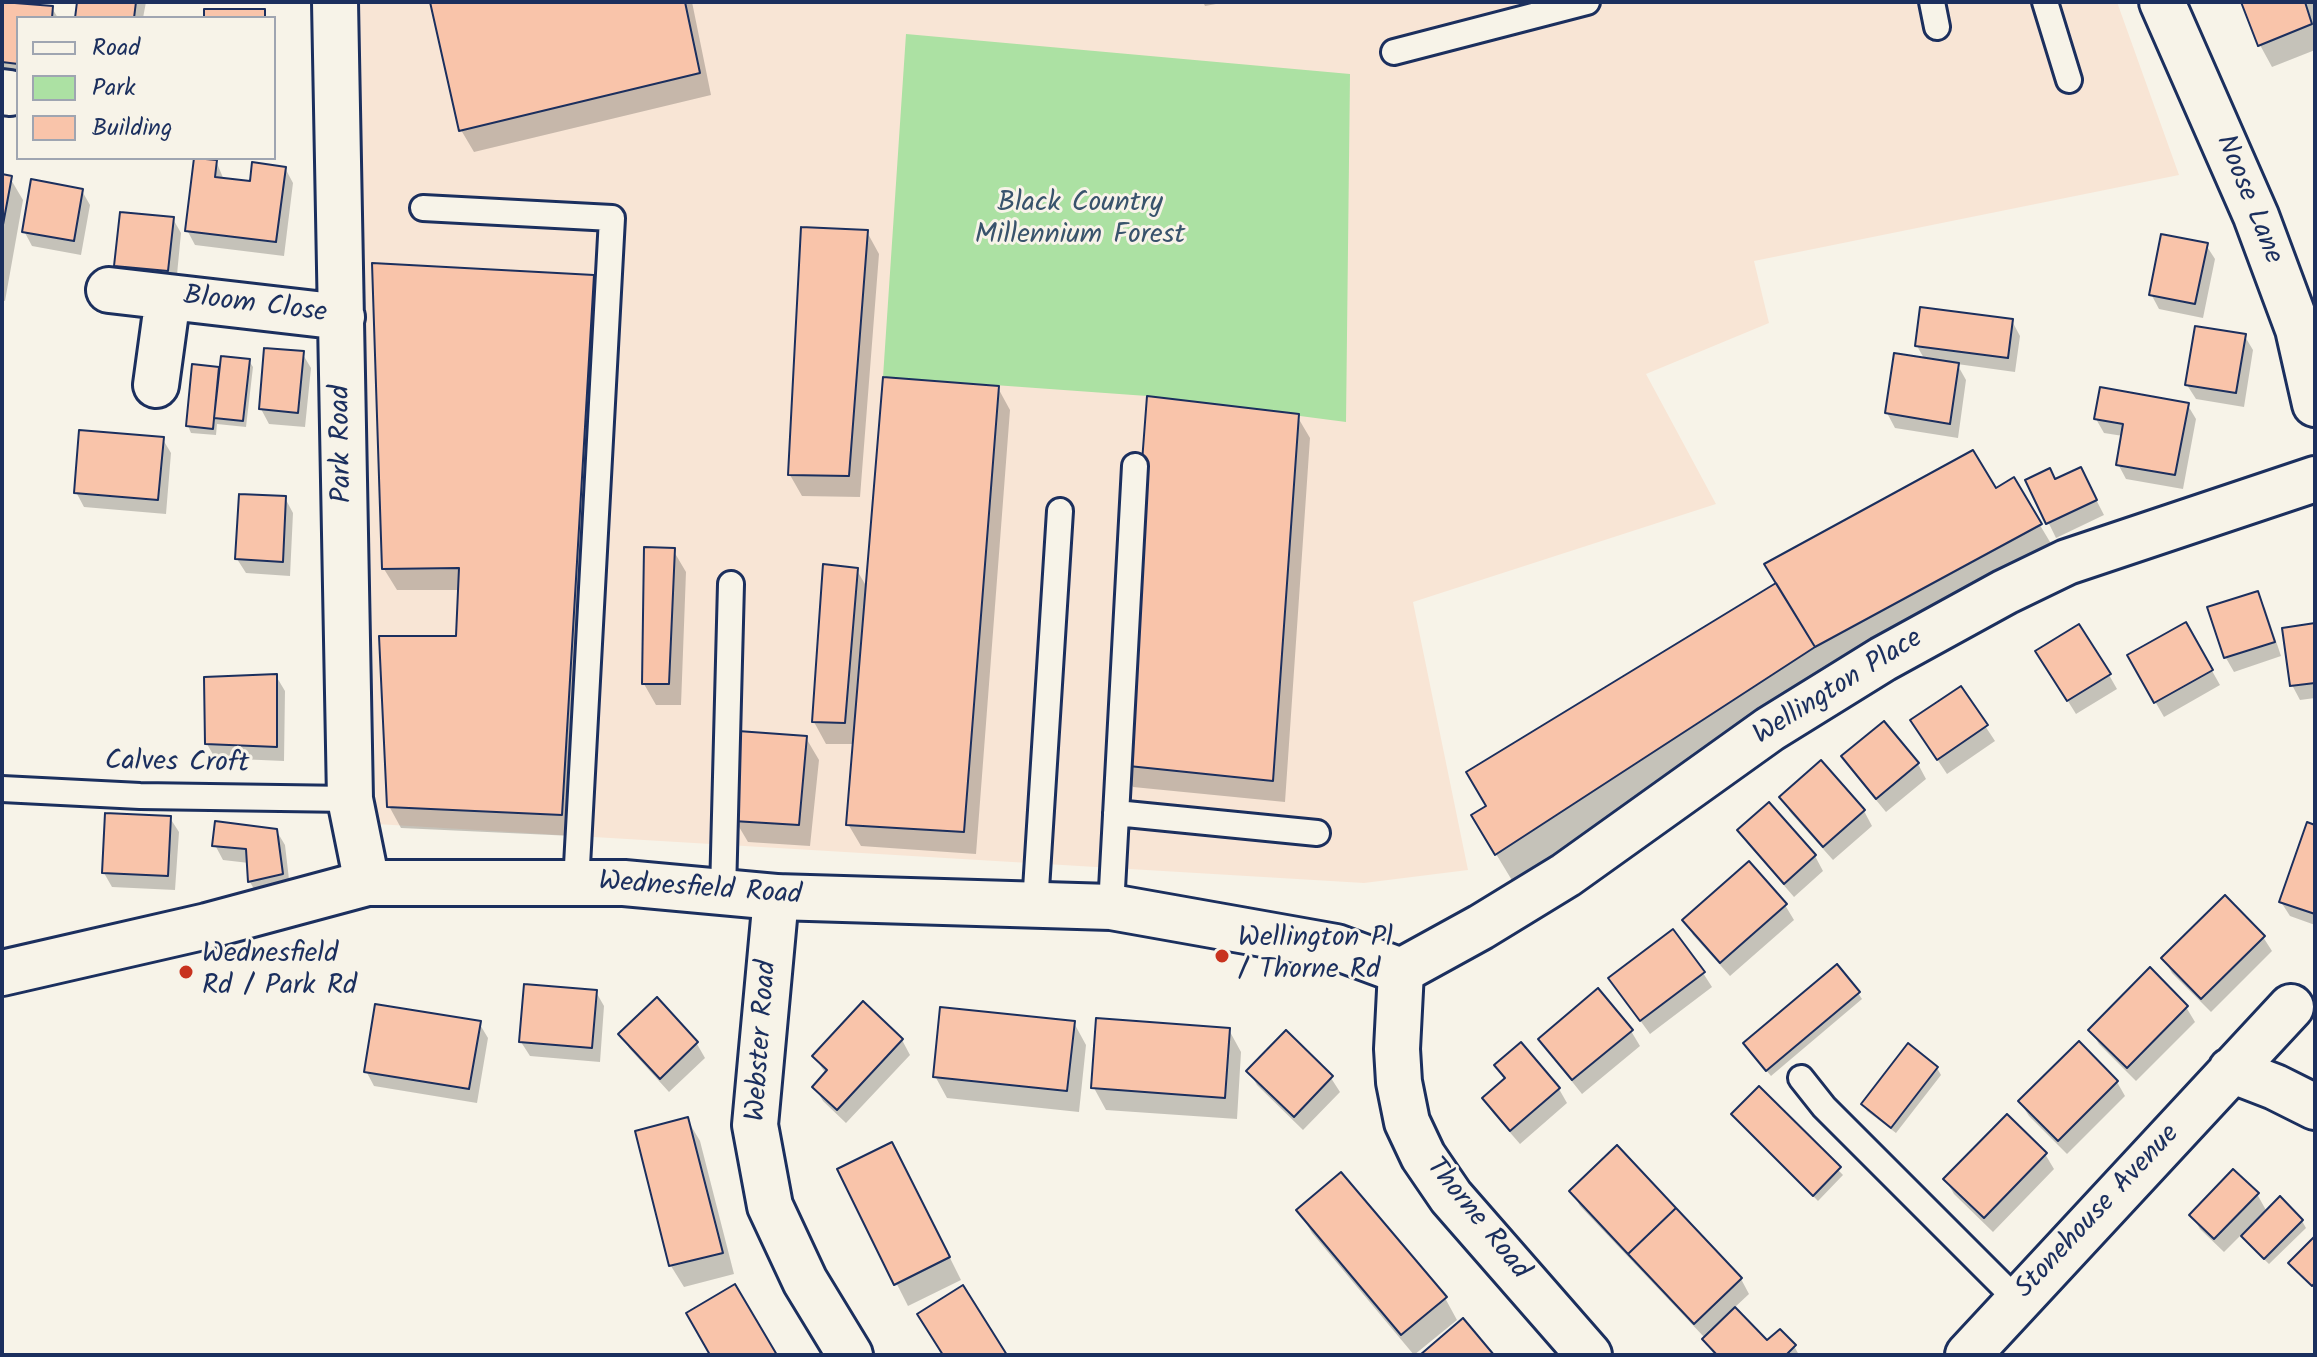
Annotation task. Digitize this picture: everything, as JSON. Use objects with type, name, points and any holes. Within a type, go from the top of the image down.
[{"type":"street","name":"Park Road","points":[[335,2],[350,799],[367,883]]},
{"type":"street","name":"Noose Lane","points":[[2162,2],[2256,216],[2298,329],[2315,404]]},
{"type":"street","name":"Bloom Close","points":[[109,290],[342,317]]},
{"type":"street","name":"Bloom Close","points":[[156,385],[168,297]]},
{"type":"street","name":"Wellington Place","points":[[1401,971],[1566,875],[1770,729],[1883,659],[2005,592],[2067,562],[2248,504],[2315,478]]},
{"type":"street","name":"Wednesfield Road","points":[[2,973],[207,926],[367,883],[624,883],[776,897],[1111,907],[1336,947],[1401,971]]},
{"type":"street","name":"Webster Road","points":[[776,897],[755,1125],[770,1206],[805,1281],[850,1355]]},
{"type":"street","name":"Thorne Road","points":[[1401,971],[1397,1049],[1399,1082],[1407,1122],[1423,1156],[1451,1197],[1589,1355]]},
{"type":"street","name":"Stonehouse Avenue","points":[[1968,1355],[2291,1007]]},
{"type":"street","points":[[2231,1070],[2315,1107]]},
{"type":"lane","points":[[1394,52],[1587,2]]},
{"type":"lane","points":[[1932,2],[1937,27]]},
{"type":"lane","points":[[2045,2],[2069,80]]},
{"type":"lane","points":[[423,208],[612,218],[576,884]]},
{"type":"lane","points":[[1111,907],[1135,466]]},
{"type":"lane","points":[[1035,905],[1060,511]]},
{"type":"lane","points":[[723,892],[731,584]]},
{"type":"lane","name":"Calves Croft","points":[[2,789],[140,796],[350,799]]},
{"type":"lane","points":[[1116,813],[1317,833]]},
{"type":"lane","points":[[1801,1078],[1824,1107],[2018,1301]]},
{"type":"shaded area","points":[[359,2],[2117,2],[2179,175],[1754,261],[1769,323],[1646,374],[1716,504],[1413,602],[1468,870],[1364,883],[376,824]]},
{"type":"green space","name":"Black Country Millennium Forest","points":[[906,34],[1350,74],[1346,422],[1147,396],[883,377]]},
{"type":"building","points":[[2,2],[53,6],[52,16],[16,16],[16,64],[2,62]]},
{"type":"building","points":[[77,2],[136,2],[134,16],[75,16]]},
{"type":"building","points":[[430,2],[685,2],[700,73],[459,131]]},
{"type":"building","points":[[2241,2],[2305,2],[2312,24],[2258,46]]},
{"type":"building","points":[[204,9],[265,9],[265,16],[204,16]]},
{"type":"building","points":[[194,160],[217,160],[215,177],[250,181],[252,162],[286,167],[276,242],[185,231]]},
{"type":"building","points":[[2,174],[12,176],[2,230]]},
{"type":"building","points":[[31,179],[83,189],[74,241],[22,232]]},
{"type":"building","points":[[120,212],[174,217],[168,271],[114,266]]},
{"type":"building","points":[[801,227],[868,230],[849,476],[788,475]]},
{"type":"building","points":[[2161,234],[2208,243],[2195,304],[2149,295]]},
{"type":"building","points":[[372,263],[594,275],[562,815],[387,807],[379,636],[456,636],[459,568],[382,569]]},
{"type":"building","points":[[1920,307],[2013,319],[2008,358],[1915,346]]},
{"type":"building","points":[[2195,326],[2246,334],[2236,393],[2185,385]]},
{"type":"building","points":[[264,348],[304,351],[298,413],[259,409]]},
{"type":"building","points":[[1894,353],[1959,363],[1950,424],[1885,413]]},
{"type":"building","points":[[221,356],[250,359],[243,421],[214,418]]},
{"type":"building","points":[[192,364],[219,367],[213,429],[186,426]]},
{"type":"building","points":[[883,377],[999,386],[964,832],[846,825]]},
{"type":"building","points":[[2100,387],[2189,403],[2175,475],[2116,465],[2123,424],[2094,419]]},
{"type":"building","points":[[1147,396],[1299,414],[1273,781],[1119,765]]},
{"type":"building","points":[[79,430],[164,437],[158,500],[74,493]]},
{"type":"building","points":[[1973,450],[1996,488],[2014,477],[2042,524],[1815,647],[1764,564]]},
{"type":"building","points":[[2081,467],[2097,500],[2046,524],[2025,480],[2050,468],[2055,479]]},
{"type":"building","points":[[239,494],[286,496],[283,562],[235,559]]},
{"type":"building","points":[[644,547],[675,548],[669,684],[642,684]]},
{"type":"building","points":[[823,564],[858,568],[845,723],[812,722]]},
{"type":"building","points":[[1776,583],[1815,647],[1495,855],[1471,815],[1486,806],[1466,772]]},
{"type":"building","points":[[2258,591],[2275,642],[2224,658],[2207,607]]},
{"type":"building","points":[[2186,622],[2213,670],[2154,703],[2127,655]]},
{"type":"building","points":[[2315,623],[2315,683],[2290,686],[2282,628]]},
{"type":"building","points":[[2079,624],[2111,674],[2067,701],[2035,651]]},
{"type":"building","points":[[277,674],[277,747],[205,744],[204,677]]},
{"type":"building","points":[[1961,686],[1988,725],[1937,760],[1910,720]]},
{"type":"building","points":[[1884,721],[1919,763],[1876,799],[1841,756]]},
{"type":"building","points":[[738,731],[807,736],[799,825],[733,821]]},
{"type":"building","points":[[1821,760],[1865,810],[1823,847],[1779,797]]},
{"type":"building","points":[[1769,802],[1816,855],[1784,884],[1737,830]]},
{"type":"building","points":[[105,813],[171,816],[168,876],[102,873]]},
{"type":"building","points":[[215,821],[277,829],[283,874],[248,882],[246,849],[212,846]]},
{"type":"building","points":[[2307,822],[2315,825],[2315,914],[2279,902]]},
{"type":"building","points":[[1749,861],[1787,904],[1720,963],[1682,920]]},
{"type":"building","points":[[2225,895],[2265,936],[2201,999],[2161,958]]},
{"type":"building","points":[[1673,929],[1705,972],[1640,1021],[1608,978]]},
{"type":"building","points":[[1837,964],[1860,992],[1766,1071],[1743,1043]]},
{"type":"building","points":[[2150,967],[2188,1006],[2127,1068],[2088,1030]]},
{"type":"building","points":[[524,984],[597,990],[592,1048],[519,1042]]},
{"type":"building","points":[[1598,988],[1633,1030],[1572,1080],[1538,1039]]},
{"type":"building","points":[[657,997],[698,1042],[660,1079],[618,1034]]},
{"type":"building","points":[[863,1001],[903,1039],[837,1110],[812,1087],[827,1070],[812,1056]]},
{"type":"building","points":[[375,1004],[481,1021],[469,1089],[364,1072]]},
{"type":"building","points":[[940,1007],[1075,1021],[1067,1091],[933,1077]]},
{"type":"building","points":[[1096,1018],[1230,1028],[1225,1098],[1091,1088]]},
{"type":"building","points":[[1286,1030],[1333,1076],[1294,1117],[1246,1071]]},
{"type":"building","points":[[2079,1041],[2118,1081],[2058,1141],[2018,1101]]},
{"type":"building","points":[[1521,1042],[1560,1088],[1510,1131],[1482,1098],[1505,1078],[1494,1065]]},
{"type":"building","points":[[1908,1043],[1938,1067],[1891,1128],[1861,1104]]},
{"type":"building","points":[[1759,1086],[1841,1167],[1813,1196],[1731,1114]]},
{"type":"building","points":[[2007,1114],[2047,1153],[1984,1218],[1943,1179]]},
{"type":"building","points":[[688,1117],[723,1253],[669,1266],[635,1131]]},
{"type":"building","points":[[892,1142],[950,1257],[894,1285],[837,1169]]},
{"type":"building","points":[[1617,1145],[1676,1208],[1628,1254],[1569,1191]]},
{"type":"building","points":[[2233,1169],[2259,1193],[2214,1239],[2189,1215]]},
{"type":"building","points":[[1341,1172],[1447,1297],[1401,1335],[1296,1210]]},
{"type":"building","points":[[2280,1196],[2303,1220],[2264,1259],[2241,1236]]},
{"type":"building","points":[[1676,1208],[1742,1278],[1694,1324],[1628,1254]]},
{"type":"building","points":[[2315,1236],[2315,1283],[2312,1286],[2288,1263]]},
{"type":"building","points":[[735,1284],[777,1355],[710,1355],[686,1313]]},
{"type":"building","points":[[963,1285],[1007,1355],[943,1355],[917,1314]]},
{"type":"building","points":[[1735,1307],[1767,1340],[1780,1329],[1796,1345],[1786,1355],[1717,1355],[1702,1339]]},
{"type":"building","points":[[1463,1318],[1494,1355],[1420,1355]]},
{"type":"place","name":"Wellington Pl / Thorne Rd","points":[[1222,956]]},
{"type":"place","name":"Wednesfield Rd / Park Rd","points":[[186,972]]}]
